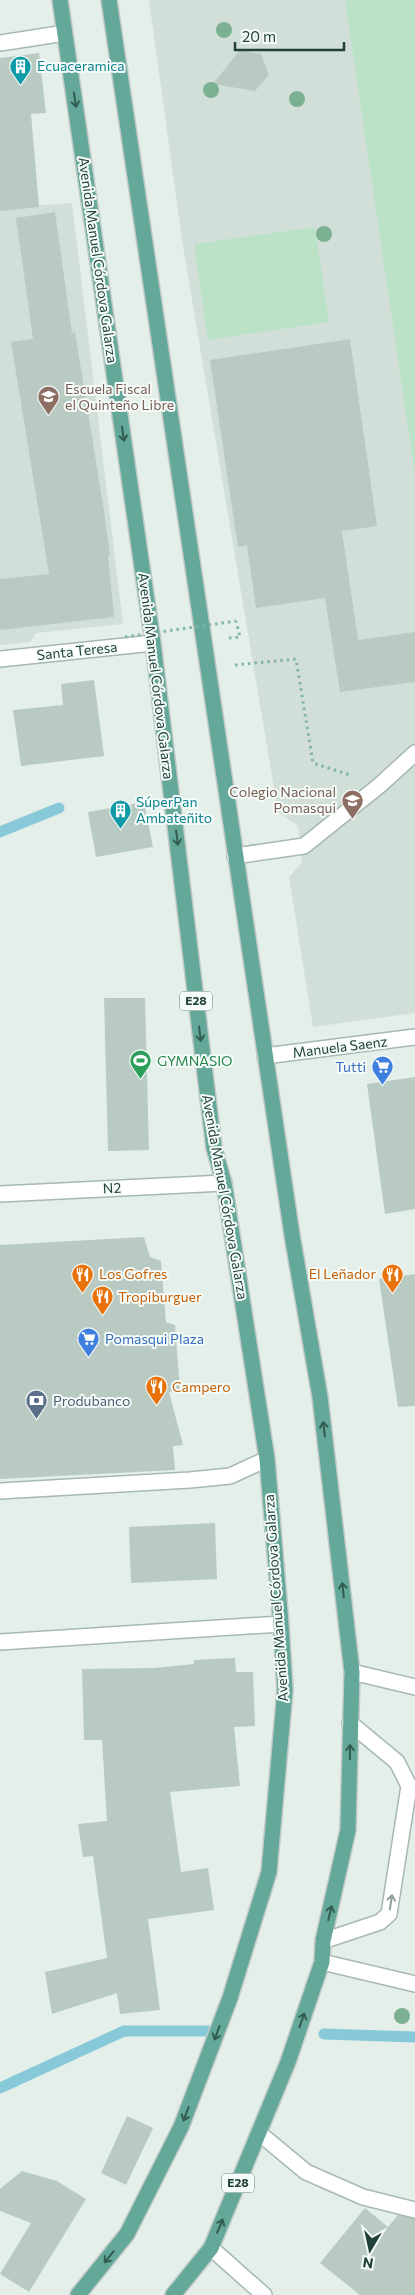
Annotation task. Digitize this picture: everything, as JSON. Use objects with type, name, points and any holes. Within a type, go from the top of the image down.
[{"type":"main road","name":"Avenida Manuel Córdova Galarza","points":[[60,0],[153,643],[214,1148],[224,1183],[267,1459],[285,1690],[269,1872],[230,1998],[181,2127],[127,2234],[78,2295]]},
{"type":"main road","name":"E28","points":[[109,0],[265,1056],[292,1234],[320,1397],[352,1672],[348,1830],[323,1941],[322,1962],[288,2062],[210,2248],[173,2295]]},
{"type":"street","points":[[0,43],[65,33]]},
{"type":"street","name":"Santa Teresa","points":[[0,660],[153,643]]},
{"type":"street","points":[[235,856],[304,846],[380,785],[415,753]]},
{"type":"street","name":"Manuela Saenz","points":[[265,1056],[415,1037]]},
{"type":"street","name":"N2","points":[[0,1194],[224,1183]]},
{"type":"street","points":[[0,1491],[230,1476],[267,1459]]},
{"type":"street","points":[[0,1642],[281,1624]]},
{"type":"street","points":[[352,1672],[415,1687]]},
{"type":"street","points":[[323,1941],[380,1922],[389,1914],[409,1786],[397,1762],[350,1723]]},
{"type":"street","points":[[322,1962],[415,1984]]},
{"type":"street","points":[[259,2133],[306,2172],[363,2197],[415,2210]]},
{"type":"street","points":[[210,2248],[264,2295]]},
{"type":"path","points":[[125,637],[236,621],[240,637]]},
{"type":"path","points":[[248,663],[296,659],[313,764],[380,785]]},
{"type":"shaded area","points":[[149,0],[415,0],[415,1013],[313,1027],[289,877],[302,862],[298,826],[278,812],[182,240]]},
{"type":"shaded area","name":"Escuela Fiscal el Quinteño Libre","points":[[72,203],[123,624],[36,633],[30,642],[0,645],[0,208]]},
{"type":"green space","points":[[345,0],[415,0],[415,475]]},
{"type":"green space","points":[[315,227],[329,322],[208,340],[194,244]]},
{"type":"building","points":[[240,50],[261,54],[269,75],[255,91],[213,84]]},
{"type":"building","points":[[39,53],[46,113],[31,114],[39,207],[0,211],[0,58]]},
{"type":"building","name":"Escuela Fiscal el Quinteño Libre","points":[[55,212],[72,333],[75,332],[104,511],[110,555],[108,555],[114,617],[0,630],[0,579],[49,574],[11,342],[33,339],[16,218]]},
{"type":"building","points":[[350,339],[377,526],[342,531],[358,640],[415,632],[415,682],[340,692],[325,598],[256,608],[247,545],[238,547],[210,360]]},
{"type":"building","points":[[94,680],[104,756],[21,766],[13,710],[63,705],[61,684]]},
{"type":"building","name":"SúperPan Ambateñito","points":[[144,802],[153,847],[96,857],[88,812]]},
{"type":"building","points":[[104,998],[145,998],[149,1150],[108,1151]]},
{"type":"building","points":[[415,1077],[415,1209],[385,1214],[367,1084]]},
{"type":"building","name":"Pomasqui Plaza","points":[[144,1237],[150,1257],[161,1261],[166,1322],[175,1325],[180,1390],[169,1392],[183,1445],[173,1446],[175,1470],[0,1479],[0,1245]]},
{"type":"building","points":[[415,1274],[415,1406],[398,1407],[379,1279]]},
{"type":"building","points":[[215,1523],[217,1579],[131,1583],[129,1527]]},
{"type":"building","points":[[235,1658],[236,1672],[253,1672],[255,1726],[234,1727],[240,1786],[170,1792],[181,1872],[208,1868],[214,1910],[148,1919],[160,2010],[120,2014],[117,1993],[52,2014],[45,1972],[107,1958],[93,1856],[83,1857],[78,1824],[107,1821],[102,1740],[84,1740],[82,1669],[154,1668],[194,1664],[194,1660]]},
{"type":"building","points":[[127,2116],[153,2128],[126,2185],[101,2173]]},
{"type":"building","points":[[22,2171],[57,2181],[86,2199],[29,2292],[0,2274],[31,2223],[0,2211],[0,2189]]},
{"type":"building","points":[[365,2208],[388,2227],[398,2215],[415,2219],[415,2295],[360,2295],[320,2263]]},
{"type":"waterway","points":[[0,832],[59,808]]},
{"type":"waterway","points":[[0,2088],[124,2031],[208,2031]]},
{"type":"waterway","points":[[324,2034],[415,2037]]},
{"type":"place","name":"Ecuaceramica","points":[[21,85]]},
{"type":"place","name":"Escuela Fiscal el Quinteño Libre","points":[[49,416]]},
{"type":"place","name":"Colegio Nacional Pomasqui","points":[[352,819]]},
{"type":"place","name":"SúperPan Ambateñito","points":[[120,829]]},
{"type":"place","name":"GYMNASIO","points":[[141,1080]]},
{"type":"place","name":"Tutti","points":[[382,1086]]},
{"type":"place","name":"Los Gofres","points":[[83,1293]]},
{"type":"place","name":"El Leñador","points":[[392,1293]]},
{"type":"place","name":"Tropiburguer","points":[[102,1316]]},
{"type":"place","name":"Pomasqui Plaza","points":[[89,1358]]},
{"type":"place","name":"Campero","points":[[156,1406]]},
{"type":"place","name":"Produbanco","points":[[37,1420]]}]
